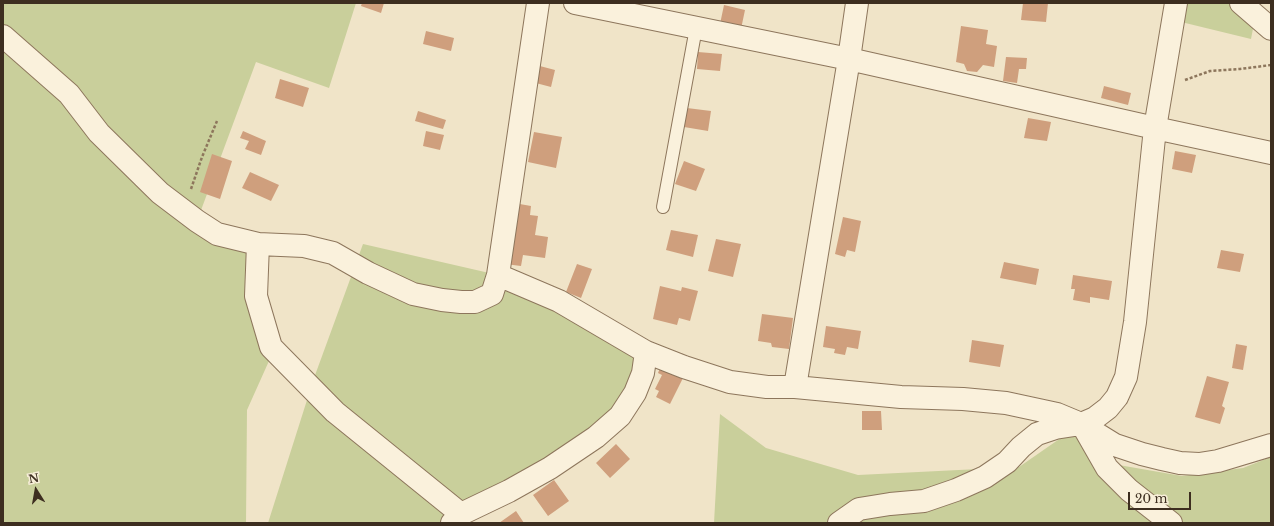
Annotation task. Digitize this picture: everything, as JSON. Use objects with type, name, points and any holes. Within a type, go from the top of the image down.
[{"type":"street","points":[[3,36],[69,94],[99,133],[160,193],[217,234],[258,244],[304,246],[334,253],[368,274],[413,294],[461,302],[475,302],[492,294],[498,275],[538,3]]},
{"type":"street","points":[[575,3],[849,59],[1271,153]]},
{"type":"street","points":[[795,387],[857,3]]},
{"type":"street","points":[[839,523],[860,510],[890,504],[924,501],[956,490],[984,477],[1007,462],[1020,447],[1037,434],[1055,428],[1081,424],[1095,418],[1108,408],[1117,397],[1126,377],[1135,322],[1156,128],[1176,3]]},
{"type":"street","points":[[1241,3],[1271,29]]},
{"type":"street","points":[[258,244],[256,296],[271,347],[335,412],[457,519],[550,468],[596,436],[620,416],[635,393],[643,373],[646,352]]},
{"type":"street","points":[[498,275],[559,300],[646,352],[684,367],[730,382],[767,387],[795,387],[901,397],[963,399],[1006,403],[1057,414],[1081,424],[1115,445],[1142,454],[1180,463],[1199,464],[1218,461],[1271,444]]},
{"type":"street","points":[[1081,424],[1107,468],[1129,490],[1171,523]]},
{"type":"lane","points":[[664,207],[696,28]]},
{"type":"path","points":[[1160,102],[1170,88],[1184,80],[1210,71],[1271,65]]},
{"type":"path","points":[[181,209],[188,197],[217,121]]},
{"type":"green space","points":[[3,3],[356,3],[329,88],[256,62],[197,221],[247,242],[273,352],[247,410],[246,523],[3,523]]},
{"type":"green space","points":[[1176,3],[1258,3],[1251,39],[1173,20]]},
{"type":"green space","points":[[363,244],[498,275],[646,352],[620,416],[452,523],[268,523],[314,378]]},
{"type":"green space","points":[[720,414],[766,448],[858,475],[1019,467],[1081,424],[1113,464],[1182,476],[1243,468],[1271,457],[1271,523],[714,523]]},
{"type":"building","points":[[362,3],[384,3],[381,13],[361,6]]},
{"type":"building","points":[[1023,3],[1048,3],[1046,22],[1021,20]]},
{"type":"building","points":[[724,5],[745,10],[741,29],[720,24]]},
{"type":"building","points":[[961,26],[988,30],[986,44],[997,46],[994,67],[983,65],[977,72],[967,71],[964,64],[956,62]]},
{"type":"building","points":[[426,31],[454,38],[451,51],[423,44]]},
{"type":"building","points":[[698,52],[722,54],[720,71],[697,69]]},
{"type":"building","points":[[1006,57],[1027,58],[1026,69],[1019,69],[1017,83],[1003,81]]},
{"type":"building","points":[[536,65],[555,70],[551,87],[532,82]]},
{"type":"building","points":[[280,79],[309,88],[303,107],[275,98]]},
{"type":"building","points":[[1104,86],[1131,93],[1128,105],[1101,98]]},
{"type":"building","points":[[687,108],[711,111],[708,131],[684,127]]},
{"type":"building","points":[[418,111],[446,120],[443,129],[415,121]]},
{"type":"building","points":[[1028,118],[1051,122],[1047,141],[1024,138]]},
{"type":"building","points":[[243,131],[266,141],[261,155],[245,149],[249,141],[240,138]]},
{"type":"building","points":[[426,131],[444,135],[440,150],[423,146]]},
{"type":"building","points":[[534,132],[562,137],[556,168],[528,162]]},
{"type":"building","points":[[1175,151],[1196,155],[1192,173],[1172,169]]},
{"type":"building","points":[[212,154],[232,161],[220,199],[200,192]]},
{"type":"building","points":[[684,161],[705,169],[696,191],[675,184]]},
{"type":"building","points":[[250,172],[279,185],[271,201],[242,188]]},
{"type":"building","points":[[514,203],[531,206],[530,215],[538,216],[535,235],[548,237],[545,258],[523,255],[521,266],[505,264]]},
{"type":"building","points":[[843,217],[861,221],[855,252],[847,250],[845,257],[835,254]]},
{"type":"building","points":[[671,230],[698,235],[693,257],[666,250]]},
{"type":"building","points":[[716,239],[741,244],[733,277],[708,271]]},
{"type":"building","points":[[1221,250],[1244,254],[1240,272],[1217,268]]},
{"type":"building","points":[[1004,262],[1039,269],[1036,285],[1000,278]]},
{"type":"building","points":[[577,264],[592,269],[581,298],[566,292]]},
{"type":"building","points":[[1073,275],[1112,281],[1109,300],[1090,297],[1090,303],[1073,300],[1075,289],[1071,289]]},
{"type":"building","points":[[660,286],[681,291],[682,287],[698,291],[690,321],[679,318],[677,325],[653,319]]},
{"type":"building","points":[[762,314],[793,318],[789,349],[772,347],[771,343],[758,341]]},
{"type":"building","points":[[826,326],[861,331],[858,349],[847,347],[845,355],[834,353],[835,349],[823,347]]},
{"type":"building","points":[[972,340],[1004,345],[1000,367],[969,362]]},
{"type":"building","points":[[1236,344],[1247,346],[1243,370],[1232,368]]},
{"type":"building","points":[[662,363],[685,374],[670,404],[656,397],[659,391],[655,389],[662,375],[658,373]]},
{"type":"building","points":[[1207,376],[1229,382],[1222,406],[1225,408],[1220,424],[1195,417]]},
{"type":"building","points":[[862,411],[881,411],[882,430],[862,430]]},
{"type":"building","points":[[616,444],[630,459],[610,478],[596,463]]},
{"type":"building","points":[[554,480],[569,501],[548,516],[533,495]]},
{"type":"building","points":[[516,511],[524,523],[499,523]]}]
